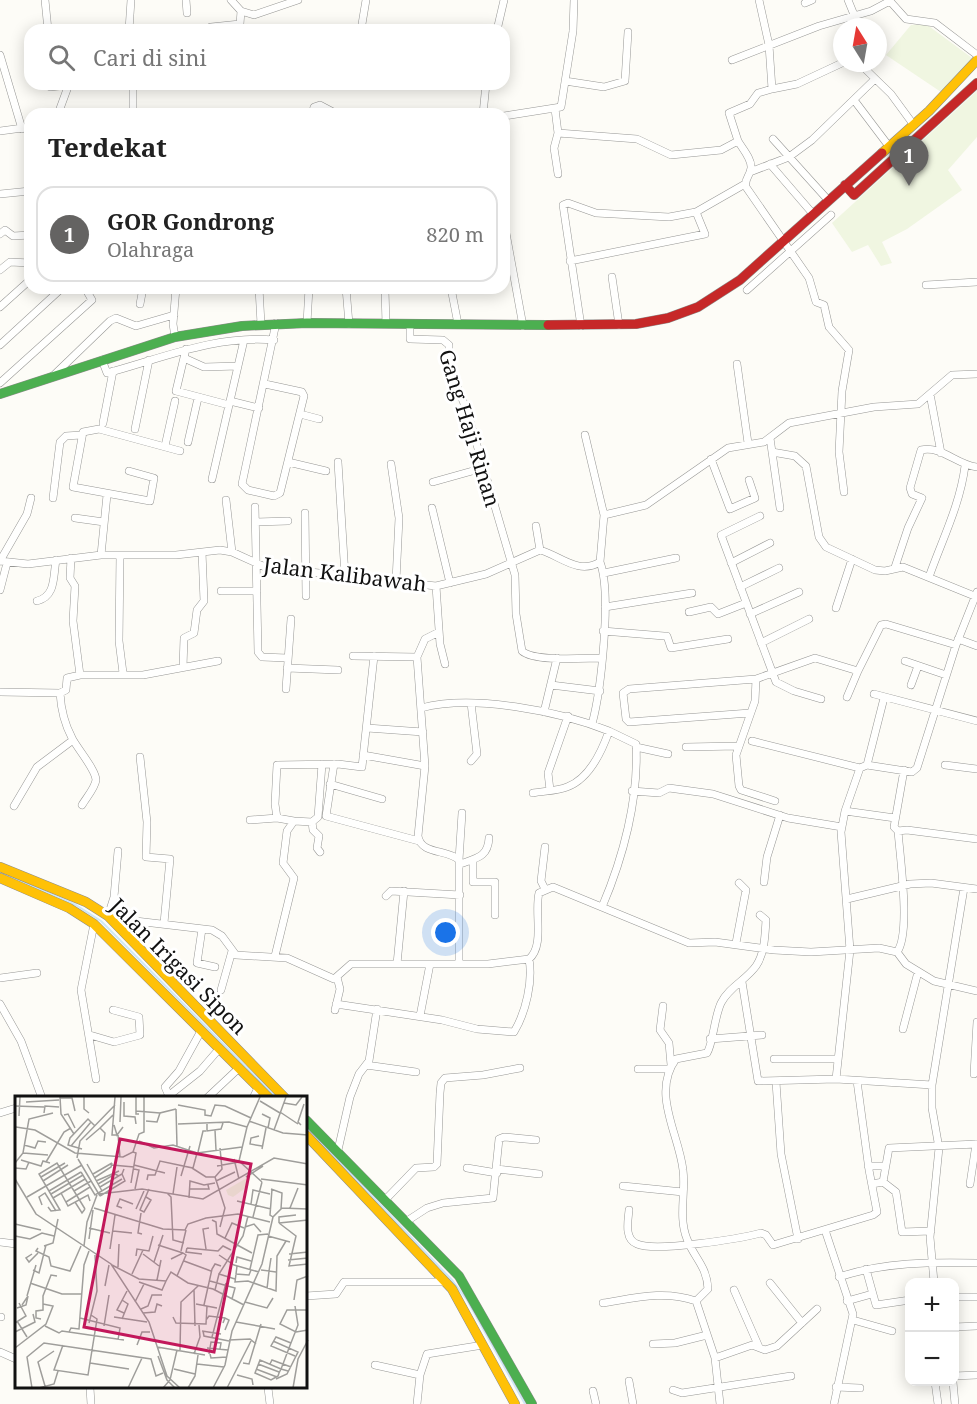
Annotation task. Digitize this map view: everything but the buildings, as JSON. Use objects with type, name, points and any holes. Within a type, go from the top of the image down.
[{"type":"street","points":[[45,0],[47,24]]},
{"type":"street","points":[[129,24],[131,0]]},
{"type":"street","points":[[186,0],[187,13]]},
{"type":"street","points":[[231,0],[241,11],[254,15],[298,0]]},
{"type":"street","points":[[362,24],[366,0]]},
{"type":"street","points":[[498,24],[504,0]]},
{"type":"street","points":[[510,115],[555,109],[562,105],[574,0]]},
{"type":"street","points":[[759,0],[769,45],[772,88]]},
{"type":"street","points":[[849,0],[853,16]]},
{"type":"street","points":[[732,60],[889,1],[906,19],[935,23],[977,55]]},
{"type":"street","points":[[240,24],[241,11]]},
{"type":"street","points":[[565,81],[604,87],[625,81],[628,32]]},
{"type":"street","points":[[0,55],[24,122]]},
{"type":"street","points":[[849,190],[888,145],[955,84],[977,60]]},
{"type":"street","points":[[580,326],[570,261],[565,203],[596,213],[653,218],[696,212],[746,184],[750,172],[750,162],[738,141],[729,113],[750,104],[758,93],[797,84],[833,67]]},
{"type":"street","points":[[868,72],[913,124]]},
{"type":"street","points":[[750,172],[789,157],[875,79]]},
{"type":"street","points":[[747,290],[828,200],[849,190],[966,95],[977,83]]},
{"type":"street","points":[[955,84],[966,95]]},
{"type":"street","points":[[60,108],[67,90]]},
{"type":"street","points":[[133,90],[133,108]]},
{"type":"street","points":[[484,108],[485,90]]},
{"type":"street","points":[[854,100],[888,145]]},
{"type":"street","points":[[555,109],[558,133],[554,148],[558,174]]},
{"type":"street","points":[[0,131],[24,128]]},
{"type":"street","points":[[558,133],[638,138],[671,155],[721,150],[738,141]]},
{"type":"street","points":[[773,139],[828,200]]},
{"type":"street","points":[[770,164],[813,214]]},
{"type":"street","points":[[746,184],[786,247],[809,278],[816,301],[824,305],[829,327],[849,350],[841,413],[839,452],[844,492]]},
{"type":"street","points":[[0,194],[24,192]]},
{"type":"street","points":[[570,261],[705,234],[696,212]]},
{"type":"street","points":[[0,394],[54,375],[103,365],[175,337],[261,324],[580,326],[664,321],[695,310],[831,215]]},
{"type":"street","points":[[0,234],[5,230],[13,236],[24,235]]},
{"type":"street","points":[[510,255],[523,326]]},
{"type":"street","points":[[0,270],[10,262],[24,262]]},
{"type":"street","points":[[612,277],[619,325]]},
{"type":"street","points":[[926,285],[977,282]]},
{"type":"street","points":[[0,307],[24,285]]},
{"type":"street","points":[[0,345],[55,294]]},
{"type":"street","points":[[0,383],[92,300],[88,294]]},
{"type":"street","points":[[140,304],[142,294]]},
{"type":"street","points":[[175,337],[176,294]]},
{"type":"street","points":[[259,294],[261,324]]},
{"type":"street","points":[[307,323],[309,294]]},
{"type":"street","points":[[346,294],[349,324]]},
{"type":"street","points":[[385,294],[386,324]]},
{"type":"street","points":[[452,294],[458,324]]},
{"type":"street","points":[[54,375],[110,321],[116,318],[136,326],[174,315]]},
{"type":"street","points":[[265,384],[304,393],[278,495],[244,488],[242,484],[276,325]]},
{"type":"street","name":"Gang Haji Rinan","points":[[410,325],[409,337],[446,341],[449,366],[466,407],[515,575],[516,614],[522,651],[526,655],[557,658]]},
{"type":"street","points":[[103,365],[107,373],[186,349],[274,338]]},
{"type":"street","points":[[212,479],[244,340]]},
{"type":"street","points":[[186,349],[176,391],[198,398],[259,408]]},
{"type":"street","points":[[184,358],[204,367],[238,366]]},
{"type":"street","points":[[135,429],[149,360]]},
{"type":"street","points":[[737,364],[748,443]]},
{"type":"street","points":[[103,423],[113,371]]},
{"type":"street","points":[[604,515],[646,505],[728,448],[770,438],[789,423],[874,407],[912,405],[923,402],[952,375],[977,374]]},
{"type":"street","points":[[930,394],[941,453]]},
{"type":"street","points":[[188,442],[198,398]]},
{"type":"street","points":[[165,446],[175,401]]},
{"type":"street","points":[[300,414],[319,419]]},
{"type":"street","points":[[129,471],[154,478],[152,499],[147,502],[73,487],[81,435],[87,429],[99,429],[180,451]]},
{"type":"street","points":[[52,498],[60,442],[66,436],[81,435]]},
{"type":"street","points":[[585,435],[604,515],[600,562],[604,573],[605,607],[600,691],[592,724]]},
{"type":"street","points":[[770,438],[780,508]]},
{"type":"street","points":[[895,567],[921,498],[912,494],[910,488],[921,450],[927,448],[965,466],[977,466]]},
{"type":"street","points":[[752,741],[863,766],[912,772],[917,768],[957,642],[976,595],[903,567],[885,571],[875,570],[826,547],[820,541],[806,466],[795,456],[772,452]]},
{"type":"street","points":[[711,459],[730,509],[755,498],[749,480]]},
{"type":"street","points":[[288,462],[326,471]]},
{"type":"street","points":[[338,462],[345,576]]},
{"type":"street","points":[[391,464],[399,519],[396,581]]},
{"type":"street","points":[[929,577],[963,486],[965,466]]},
{"type":"street","points":[[433,482],[483,468]]},
{"type":"street","points":[[101,555],[107,495]]},
{"type":"street","points":[[0,590],[2,562],[27,514],[31,498]]},
{"type":"street","points":[[226,500],[232,552]]},
{"type":"street","points":[[255,507],[258,652],[262,657],[287,658]]},
{"type":"street","points":[[432,508],[450,584]]},
{"type":"street","points":[[305,513],[308,572],[306,596]]},
{"type":"street","points":[[760,516],[721,535],[744,603],[761,643],[763,677],[738,746],[741,790],[775,801]]},
{"type":"street","points":[[75,518],[104,522]]},
{"type":"street","points":[[256,522],[288,521]]},
{"type":"street","points":[[536,526],[540,550],[576,566],[587,567],[600,562]]},
{"type":"street","points":[[731,563],[770,543]]},
{"type":"street","name":"Jalan Kalibawah","points":[[2,562],[28,564],[101,555],[220,550],[232,552],[257,566],[436,586],[486,574],[540,550]]},
{"type":"street","points":[[183,667],[183,638],[194,633],[197,610],[204,597],[202,552]]},
{"type":"street","points":[[120,555],[118,641],[123,673]]},
{"type":"street","points":[[71,558],[70,578],[75,586],[73,621],[80,675]]},
{"type":"street","points":[[604,573],[676,558]]},
{"type":"street","points":[[836,608],[852,559]]},
{"type":"street","points":[[37,601],[50,594],[56,560]]},
{"type":"street","points":[[740,587],[779,568]]},
{"type":"street","points":[[436,586],[439,632],[445,664]]},
{"type":"street","points":[[220,591],[257,591]]},
{"type":"street","points":[[750,614],[799,592]]},
{"type":"street","points":[[605,607],[692,593]]},
{"type":"street","points":[[689,612],[711,607],[718,614],[744,603]]},
{"type":"street","points":[[286,689],[291,619]]},
{"type":"street","points":[[761,643],[809,619]]},
{"type":"street","points":[[847,697],[881,626],[892,625],[977,646]]},
{"type":"street","points":[[603,631],[667,636],[671,648],[728,639]]},
{"type":"street","points":[[419,841],[419,808],[425,766],[417,657],[425,639],[439,632]]},
{"type":"street","points":[[353,656],[417,657]]},
{"type":"street","points":[[277,818],[275,804],[277,765],[334,764],[360,767],[367,728],[374,656]]},
{"type":"street","points":[[544,712],[557,658],[601,658]]},
{"type":"street","points":[[750,713],[628,722],[623,693],[629,689],[763,677],[806,659],[815,658],[858,671]]},
{"type":"street","points":[[0,692],[60,693],[66,690],[67,678],[80,675],[123,673],[143,675],[218,661]]},
{"type":"street","points":[[905,661],[946,675]]},
{"type":"street","points":[[911,685],[918,666]]},
{"type":"street","points":[[287,668],[338,670]]},
{"type":"street","points":[[763,677],[781,686],[821,699]]},
{"type":"street","points":[[550,685],[600,691]]},
{"type":"street","points":[[60,693],[63,717],[73,740],[95,776],[95,784],[82,805]]},
{"type":"street","points":[[874,694],[977,722]]},
{"type":"street","points":[[836,1079],[850,950],[840,841],[845,811],[863,766],[884,698]]},
{"type":"street","points":[[421,708],[445,702],[544,712],[568,716],[592,724],[633,742],[636,747],[632,791],[618,864],[602,907]]},
{"type":"street","points":[[471,704],[477,754],[471,761]]},
{"type":"street","points":[[550,790],[548,773],[568,716]]},
{"type":"street","points":[[367,728],[423,732]]},
{"type":"street","points":[[533,793],[567,787],[585,774],[601,751],[609,731]]},
{"type":"street","points":[[14,806],[37,766],[73,740]]},
{"type":"street","points":[[686,747],[738,746]]},
{"type":"street","points":[[636,747],[668,754]]},
{"type":"street","points":[[363,755],[425,766]]},
{"type":"street","points":[[140,757],[147,822],[146,856],[170,859],[164,923]]},
{"type":"street","points":[[250,820],[277,818],[312,822],[318,817],[322,764]]},
{"type":"street","points":[[334,764],[326,813],[328,818],[419,841],[425,847],[453,855],[459,862]]},
{"type":"street","points":[[945,765],[977,769]]},
{"type":"street","points":[[897,952],[903,938],[898,831],[894,827],[904,770]]},
{"type":"street","points":[[330,784],[382,799]]},
{"type":"street","points":[[632,791],[659,793],[673,788],[713,794],[780,815],[842,827]]},
{"type":"street","points":[[845,811],[895,818]]},
{"type":"street","points":[[459,964],[459,862],[462,813]]},
{"type":"street","points":[[764,882],[780,815]]},
{"type":"street","points":[[275,956],[294,878],[283,863],[287,831],[294,821]]},
{"type":"street","points":[[312,822],[313,830],[319,836],[317,848],[320,852]]},
{"type":"street","points":[[898,831],[907,830],[977,839]]},
{"type":"street","points":[[459,862],[473,860],[488,851],[489,838]]},
{"type":"street","points":[[545,847],[541,881],[545,889]]},
{"type":"street","points":[[118,851],[114,897],[109,917],[164,923],[217,933],[240,957],[275,956],[296,961],[329,979],[337,977],[346,966],[351,964],[488,964],[529,959],[534,955],[537,942],[536,906],[539,893],[553,887],[689,943],[736,943],[763,949],[820,952],[879,948],[897,952],[918,972],[948,986],[977,991]]},
{"type":"street","points":[[473,860],[473,882],[495,882],[495,915]]},
{"type":"street","name":"Jalan Irigasi Sipon","points":[[0,867],[92,915],[201,1031],[267,1096]]},
{"type":"street","name":"Jalan Irigasi Sipon","points":[[0,878],[92,915],[109,917],[283,1096]]},
{"type":"street","points":[[736,943],[746,890],[739,883]]},
{"type":"street","points":[[847,899],[901,887],[931,884],[977,889]]},
{"type":"street","points":[[934,1278],[931,1231],[939,1148],[932,1108],[932,1085],[964,888]]},
{"type":"street","points":[[386,896],[391,891],[460,895]]},
{"type":"street","points":[[397,964],[404,891]]},
{"type":"street","points":[[92,915],[81,986],[83,1013],[90,1035],[96,1079]]},
{"type":"street","points":[[638,1069],[670,1067],[682,1056],[707,1053],[711,1048],[710,1039],[715,1017],[728,992],[757,965],[763,949],[766,920],[760,915]]},
{"type":"street","points":[[202,929],[197,963],[215,967]]},
{"type":"street","points":[[221,990],[232,951]]},
{"type":"street","points":[[337,977],[340,989],[336,1007],[377,1009],[477,1029],[514,1032],[529,988],[532,973],[529,959]]},
{"type":"street","points":[[420,1016],[430,964]]},
{"type":"street","points":[[903,1029],[918,972]]},
{"type":"street","points":[[0,978],[37,973]]},
{"type":"street","points":[[742,982],[758,1081],[836,1079],[932,1085]]},
{"type":"street","points":[[0,1004],[21,1041],[41,1096]]},
{"type":"street","points":[[663,1006],[660,1030],[669,1043],[670,1067],[667,1110],[682,1160],[685,1233],[702,1264],[708,1286],[696,1301]]},
{"type":"street","points":[[338,1150],[350,1097],[359,1074],[369,1061],[377,1009]]},
{"type":"street","points":[[90,1035],[114,1042],[140,1035],[139,1017],[113,1010]]},
{"type":"street","points":[[974,1074],[977,1022]]},
{"type":"street","points":[[167,1096],[165,1087],[179,1071],[201,1031]]},
{"type":"street","points":[[710,1039],[762,1035]]},
{"type":"street","points":[[168,1096],[200,1071],[219,1049]]},
{"type":"street","points":[[774,1059],[837,1059]]},
{"type":"street","points":[[366,1065],[416,1072]]},
{"type":"street","points":[[209,1096],[239,1068]]},
{"type":"street","points":[[386,1199],[416,1168],[434,1167],[437,1164],[440,1093],[441,1083],[445,1078],[483,1076],[520,1068]]},
{"type":"street","points":[[629,1210],[627,1230],[638,1244],[660,1247],[761,1233],[766,1235],[773,1245],[798,1239],[877,1212],[868,1166],[857,1081]]},
{"type":"street","points":[[776,1082],[781,1154],[798,1239]]},
{"type":"street","points":[[254,1096],[258,1088]]},
{"type":"street","points":[[0,1113],[15,1108]]},
{"type":"street","points":[[308,1121],[459,1276],[532,1404]]},
{"type":"street","points":[[308,1137],[447,1282],[459,1299],[515,1404]]},
{"type":"street","points":[[407,1221],[427,1208],[443,1203],[493,1198],[499,1139],[504,1137],[536,1140]]},
{"type":"street","points":[[883,1182],[889,1148],[939,1148],[976,1144],[970,1184]]},
{"type":"street","points":[[868,1166],[885,1166]]},
{"type":"street","points":[[467,1168],[539,1174]]},
{"type":"street","points":[[872,1184],[883,1182],[896,1192],[902,1232],[931,1231]]},
{"type":"street","points":[[623,1186],[683,1192]]},
{"type":"street","points":[[825,1230],[853,1320],[834,1404]]},
{"type":"street","points":[[0,1242],[15,1244]]},
{"type":"street","points":[[839,1277],[866,1269],[933,1262],[977,1263]]},
{"type":"street","points":[[866,1269],[877,1305],[905,1301]]},
{"type":"street","points":[[308,1296],[336,1294],[344,1282],[447,1282]]},
{"type":"street","points":[[770,1283],[802,1323]]},
{"type":"street","points":[[734,1290],[759,1347]]},
{"type":"street","points":[[847,1301],[872,1294]]},
{"type":"street","points":[[603,1303],[650,1295],[679,1295],[696,1301]]},
{"type":"street","points":[[959,1297],[977,1297]]},
{"type":"street","points":[[696,1301],[715,1358],[720,1404]]},
{"type":"street","points":[[715,1358],[752,1345],[765,1350],[777,1346],[817,1309]]},
{"type":"street","points":[[853,1320],[892,1331]]},
{"type":"street","points":[[959,1327],[977,1326]]},
{"type":"street","points":[[654,1344],[675,1343],[707,1335]]},
{"type":"street","points":[[417,1404],[424,1359],[430,1353],[483,1345]]},
{"type":"street","points":[[0,1352],[15,1359]]},
{"type":"street","points":[[375,1365],[420,1375]]},
{"type":"street","points":[[959,1376],[977,1374]]},
{"type":"street","points":[[673,1390],[682,1393],[790,1376]]},
{"type":"street","points":[[629,1381],[633,1404]]},
{"type":"street","points":[[936,1386],[938,1404]]},
{"type":"street","points":[[954,1386],[956,1404]]},
{"type":"street","points":[[836,1387],[860,1388]]},
{"type":"street","points":[[90,1389],[91,1404]]},
{"type":"street","points":[[268,1389],[270,1404]]},
{"type":"street","points":[[593,1391],[596,1404]]},
{"type":"green space","points":[[926,24],[972,58],[957,78],[941,92],[887,56],[911,25]]},
{"type":"green space","points":[[977,91],[977,137],[948,170],[962,190],[907,229],[882,242],[892,263],[881,266],[868,245],[852,252],[832,223]]},
{"type":"waterway","points":[[0,873],[76,905],[101,921],[275,1096]]},
{"type":"waterway","points":[[308,1129],[452,1280],[467,1300],[525,1404]]},
{"type":"traffic: fast","points":[[0,394],[175,337],[242,326],[307,323],[548,325]]},
{"type":"traffic: fast","points":[[308,1122],[459,1276],[532,1404]]},
{"type":"traffic: slow","points":[[882,153],[929,111],[977,60]]},
{"type":"traffic: slow","points":[[0,867],[86,902],[108,916],[283,1096]]},
{"type":"traffic: slow","points":[[0,878],[69,908],[94,924],[267,1096]]},
{"type":"traffic: slow","points":[[308,1137],[452,1289],[515,1404]]},
{"type":"traffic: jam","points":[[845,185],[854,195],[977,83]]},
{"type":"traffic: jam","points":[[548,325],[636,324],[668,318],[698,307],[740,280],[882,153]]},
{"type":"place","name":"GOR Gondrong","points":[[909,186]]}]
